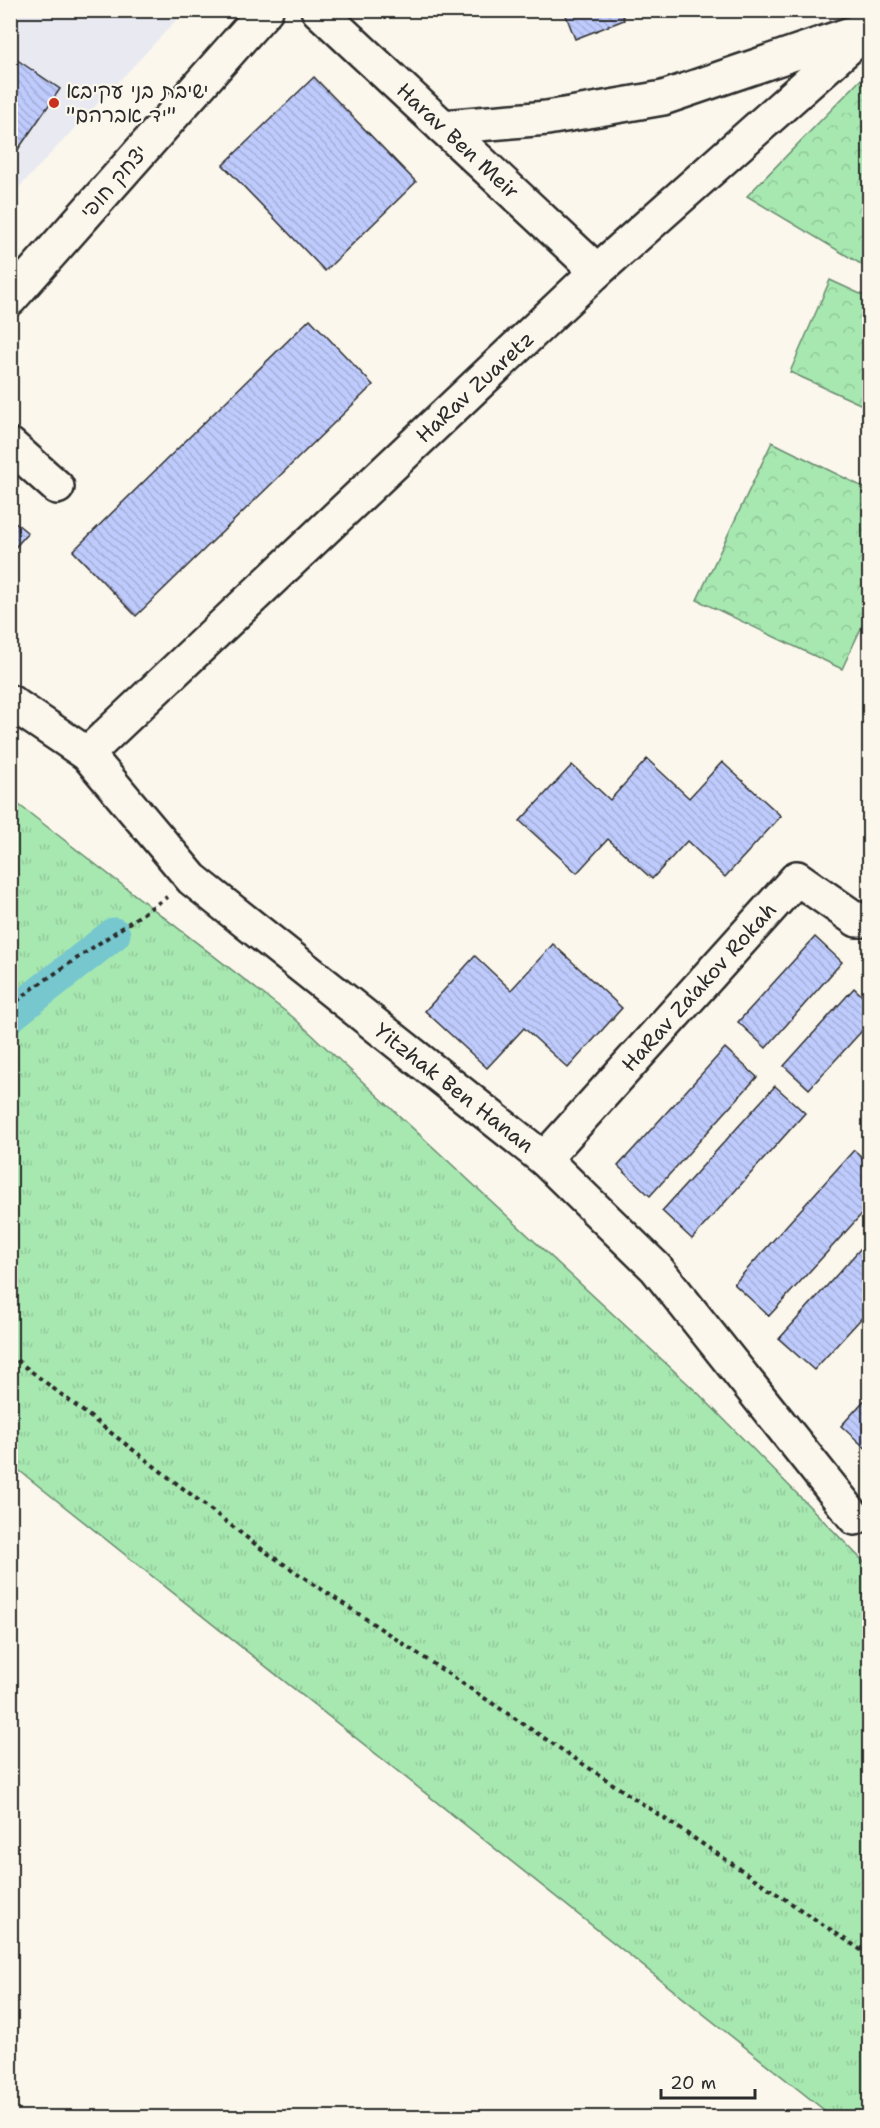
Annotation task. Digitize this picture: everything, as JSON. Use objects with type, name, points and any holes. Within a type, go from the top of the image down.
[{"type":"street","name":"יצחק חופי","points":[[10,299],[266,10]]},
{"type":"street","name":"Harav Ben Meir","points":[[318,10],[597,271]]},
{"type":"street","points":[[442,127],[548,118],[663,98],[870,28]]},
{"type":"street","name":"HaRav Zuaretz","points":[[87,754],[597,271],[870,28]]},
{"type":"street","points":[[10,445],[57,487]]},
{"type":"street","name":"Yitzhak Ben Hanan","points":[[10,702],[87,754],[192,879],[544,1159],[656,1268],[855,1518]]},
{"type":"street","name":"HaRav Za'akov Rokah","points":[[544,1159],[797,878],[857,920],[870,920]]},
{"type":"path","points":[[10,1007],[32,989],[192,879]]},
{"type":"path","points":[[10,1355],[263,1550],[870,1956]]},
{"type":"shaded area","name":"ישיבת בני עקיבא \"יד אברהם\"","points":[[11,11],[185,11],[11,196]]},
{"type":"green space","points":[[869,71],[869,269],[747,196]]},
{"type":"green space","points":[[830,280],[869,298],[869,408],[790,372]]},
{"type":"green space","points":[[772,442],[869,490],[869,611],[842,669],[697,600]]},
{"type":"green space","points":[[10,798],[294,1018],[699,1394],[869,1567],[869,2117],[833,2117],[11,1464]]},
{"type":"building","points":[[564,10],[621,10],[624,20],[575,39]]},
{"type":"building","points":[[10,55],[60,89],[10,161]]},
{"type":"building","points":[[314,77],[416,182],[325,271],[223,165]]},
{"type":"building","points":[[310,319],[373,385],[136,616],[73,551]]},
{"type":"building","points":[[10,518],[28,533],[10,553]]},
{"type":"building","points":[[647,759],[689,798],[722,762],[781,816],[725,877],[687,841],[652,879],[608,839],[577,873],[520,821],[572,765],[610,800]]},
{"type":"building","points":[[815,937],[842,962],[766,1048],[738,1022]]},
{"type":"building","points":[[553,944],[622,1008],[568,1068],[524,1028],[487,1068],[425,1011],[475,956],[511,990]]},
{"type":"building","points":[[854,988],[870,1003],[870,1022],[809,1089],[784,1066]]},
{"type":"building","points":[[725,1048],[757,1077],[650,1196],[618,1166]]},
{"type":"building","points":[[775,1086],[805,1113],[692,1239],[662,1211]]},
{"type":"building","points":[[854,1150],[870,1164],[870,1205],[769,1316],[734,1284]]},
{"type":"building","points":[[870,1238],[870,1309],[814,1370],[779,1339]]},
{"type":"building","points":[[870,1394],[870,1452],[841,1426]]},
{"type":"waterway","points":[[10,1016],[114,934]]},
{"type":"place","name":"ישיבת בני עקיבא \"יד אברהם\"","points":[[54,103]]}]
